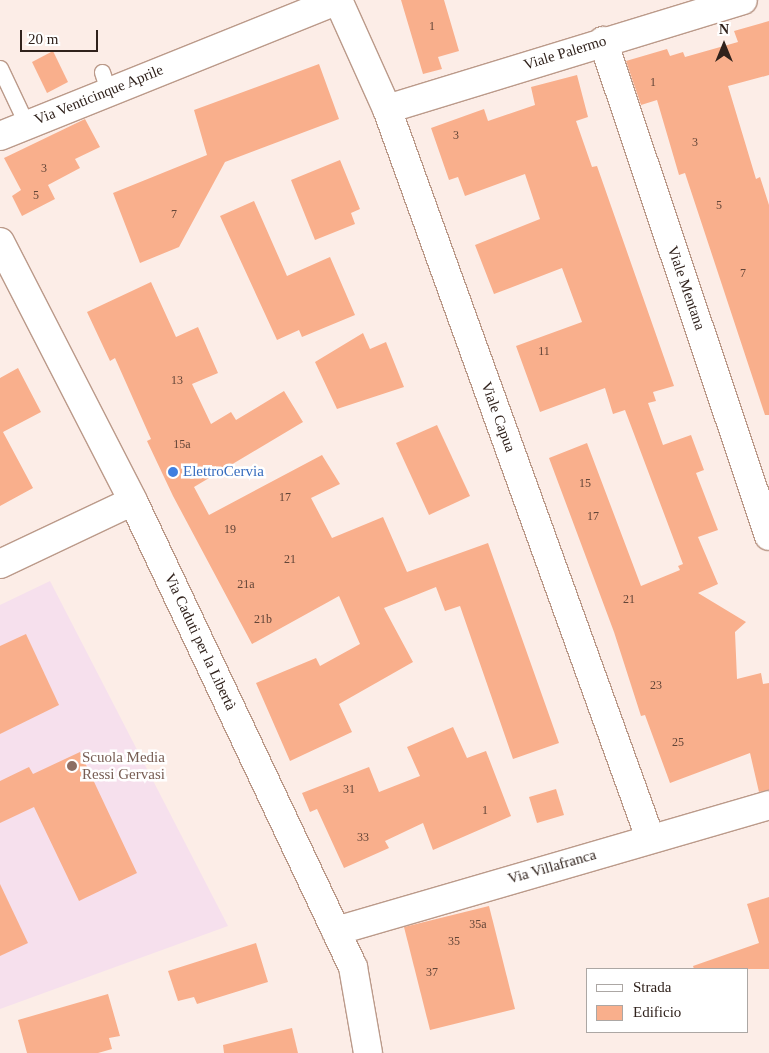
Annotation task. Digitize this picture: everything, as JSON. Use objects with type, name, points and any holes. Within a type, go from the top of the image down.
[{"type":"street","name":"Via Venticinque Aprile","points":[[0,136],[27,125],[105,81],[338,0]]},
{"type":"street","name":"Viale Capua","points":[[338,0],[387,108],[650,838]]},
{"type":"street","name":"Viale Palermo","points":[[387,108],[743,0]]},
{"type":"street","name":"Viale Mentana","points":[[603,41],[769,536]]},
{"type":"street","name":"Via Caduti per la Libertà","points":[[0,242],[133,501],[353,967],[368,1053]]},
{"type":"street","points":[[0,564],[133,501]]},
{"type":"street","name":"Via Villafranca","points":[[336,931],[769,804]]},
{"type":"lane","points":[[0,68],[27,125]]},
{"type":"shaded area","name":"Scuola Media Ressi Gervasi","points":[[50,581],[228,926],[0,1009],[0,605]]},
{"type":"building","points":[[401,0],[444,0],[459,51],[438,57],[442,69],[423,74]]},
{"type":"building","points":[[769,21],[769,75],[728,86],[756,179],[760,177],[769,205],[769,415],[765,415],[685,173],[679,175],[657,100],[641,105],[626,61],[667,49],[670,56],[683,52],[685,57],[738,42],[734,31]]},
{"type":"building","points":[[53,51],[68,82],[47,93],[32,62]]},
{"type":"building","points":[[319,64],[339,119],[225,162],[179,247],[140,263],[113,193],[207,155],[194,110]]},
{"type":"building","points":[[577,75],[588,117],[576,121],[592,167],[597,166],[674,386],[653,392],[656,401],[648,403],[663,445],[691,435],[704,470],[696,473],[718,530],[698,537],[718,584],[698,593],[746,622],[735,632],[737,679],[761,673],[763,684],[769,683],[769,790],[759,792],[750,753],[670,783],[645,715],[641,716],[614,632],[549,458],[587,443],[641,586],[680,570],[678,566],[683,564],[625,410],[613,414],[605,388],[540,412],[516,346],[582,322],[562,268],[494,294],[475,245],[540,219],[525,174],[465,196],[458,177],[449,180],[431,128],[484,109],[488,121],[535,105],[531,87]]},
{"type":"building","points":[[85,119],[100,147],[75,159],[80,168],[48,185],[55,199],[22,216],[12,196],[21,190],[4,158]]},
{"type":"building","points":[[340,160],[360,209],[351,213],[355,224],[315,240],[291,180]]},
{"type":"building","points":[[254,201],[287,276],[330,257],[355,315],[302,337],[299,330],[277,340],[220,216]]},
{"type":"building","points":[[151,282],[176,337],[198,327],[218,373],[192,384],[211,424],[231,412],[236,420],[284,391],[303,422],[194,487],[209,515],[322,455],[340,484],[311,498],[332,538],[383,517],[407,572],[488,543],[559,743],[513,759],[460,606],[445,611],[436,587],[384,608],[413,662],[339,704],[352,732],[290,761],[256,683],[316,658],[320,666],[360,644],[339,596],[252,644],[173,496],[147,441],[151,439],[115,358],[110,361],[87,312]]},
{"type":"building","points":[[363,333],[370,349],[386,342],[404,387],[337,409],[315,362]]},
{"type":"building","points":[[18,368],[41,412],[3,432],[33,488],[0,506],[0,378]]},
{"type":"building","points":[[437,425],[470,496],[429,515],[396,443]]},
{"type":"building","points":[[26,634],[59,705],[0,734],[0,646]]},
{"type":"building","points":[[453,727],[467,758],[486,751],[511,816],[433,850],[423,823],[385,841],[389,848],[344,868],[317,809],[310,812],[302,793],[369,767],[379,792],[420,776],[407,747]]},
{"type":"building","points":[[80,752],[137,873],[79,901],[34,807],[0,823],[0,781],[29,767],[33,774]]},
{"type":"building","points":[[556,789],[564,815],[537,823],[529,797]]},
{"type":"building","points":[[0,884],[28,943],[0,956]]},
{"type":"building","points":[[769,897],[769,969],[694,968],[693,966],[759,943],[747,904]]},
{"type":"building","points":[[489,906],[515,1009],[430,1030],[404,927]]},
{"type":"building","points":[[256,943],[268,982],[197,1004],[194,997],[178,1001],[168,971]]},
{"type":"building","points":[[108,994],[120,1036],[109,1038],[112,1049],[98,1053],[27,1053],[18,1020]]},
{"type":"building","points":[[292,1028],[298,1053],[224,1053],[223,1045]]},
{"type":"place","name":"ElettroCervia","points":[[173,472]]},
{"type":"place","name":"Scuola Media Ressi Gervasi","points":[[72,766]]}]
